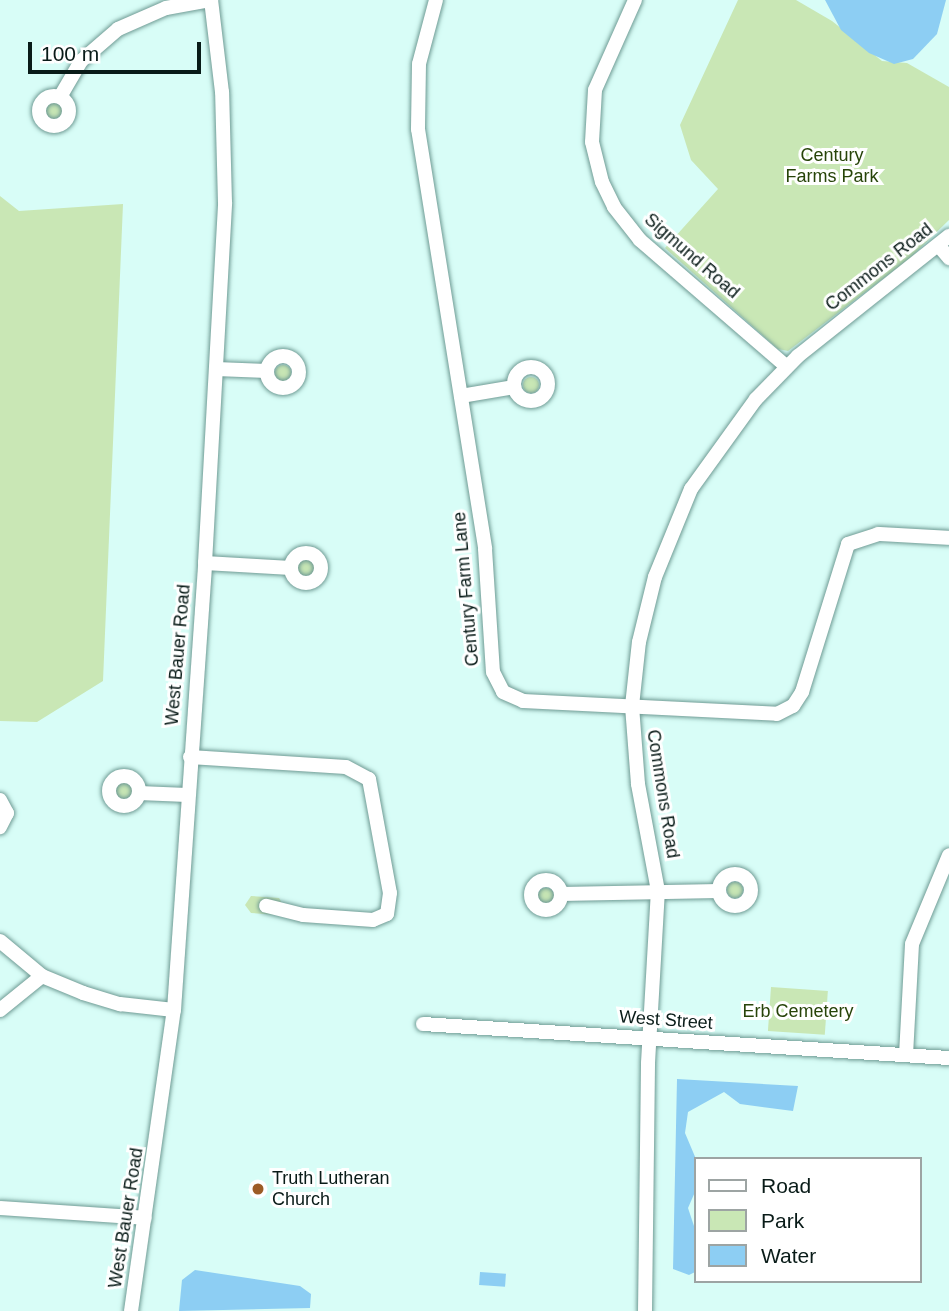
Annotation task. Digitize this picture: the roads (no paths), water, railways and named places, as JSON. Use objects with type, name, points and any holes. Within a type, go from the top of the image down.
[{"type":"street","points":[[60,97],[81,61],[118,29],[166,8],[211,0]]},
{"type":"street","name":"West Bauer Road","points":[[131,1311],[174,1010],[205,563],[225,157],[211,0]]},
{"type":"street","name":"Century Farm Lane","points":[[436,0],[422,46],[417,111],[485,549],[495,681],[508,696],[523,701],[766,714],[787,710],[802,692],[848,544],[878,534],[949,538]]},
{"type":"street","name":"Sigmund Road","points":[[635,0],[595,90],[592,142],[602,182],[618,213],[640,240],[786,366]]},
{"type":"street","points":[[944,241],[949,258]]},
{"type":"street","name":"Commons Road","points":[[645,1311],[649,1040],[658,891],[638,783],[632,706],[646,610],[677,518],[719,445],[786,366],[944,241]]},
{"type":"street","points":[[216,369],[267,371]]},
{"type":"street","points":[[461,396],[514,387]]},
{"type":"street","points":[[205,563],[291,568]]},
{"type":"street","points":[[190,757],[346,767],[369,779],[390,893],[387,914],[373,920],[303,915],[266,906]]},
{"type":"street","points":[[139,793],[187,795]]},
{"type":"street","points":[[0,800],[7,813],[0,827]]},
{"type":"street","points":[[906,1055],[912,944],[949,855]]},
{"type":"street","points":[[561,894],[719,891]]},
{"type":"street","points":[[0,941],[42,976],[120,1004],[174,1010]]},
{"type":"street","points":[[0,1010],[42,976]]},
{"type":"street","name":"West Street","points":[[423,1024],[949,1058]]},
{"type":"street","points":[[0,1208],[145,1218]]},
{"type":"water","points":[[825,0],[946,0],[937,34],[913,59],[894,64],[869,53],[841,30]]},
{"type":"water","points":[[677,1079],[798,1086],[793,1111],[740,1104],[724,1092],[688,1112],[685,1133],[695,1157],[694,1194],[688,1208],[694,1226],[694,1272],[689,1275],[673,1269]]},
{"type":"water","points":[[195,1270],[300,1286],[311,1294],[310,1308],[179,1311],[182,1280]]},
{"type":"water","points":[[480,1272],[506,1274],[505,1287],[479,1285]]},
{"type":"place","name":"Truth Lutheran Church","points":[[258,1189]]},
{"type":"park label","name":"Century Farms Park","points":[[832,166]]},
{"type":"park label","name":"Erb Cemetery","points":[[798,1011]]}]
